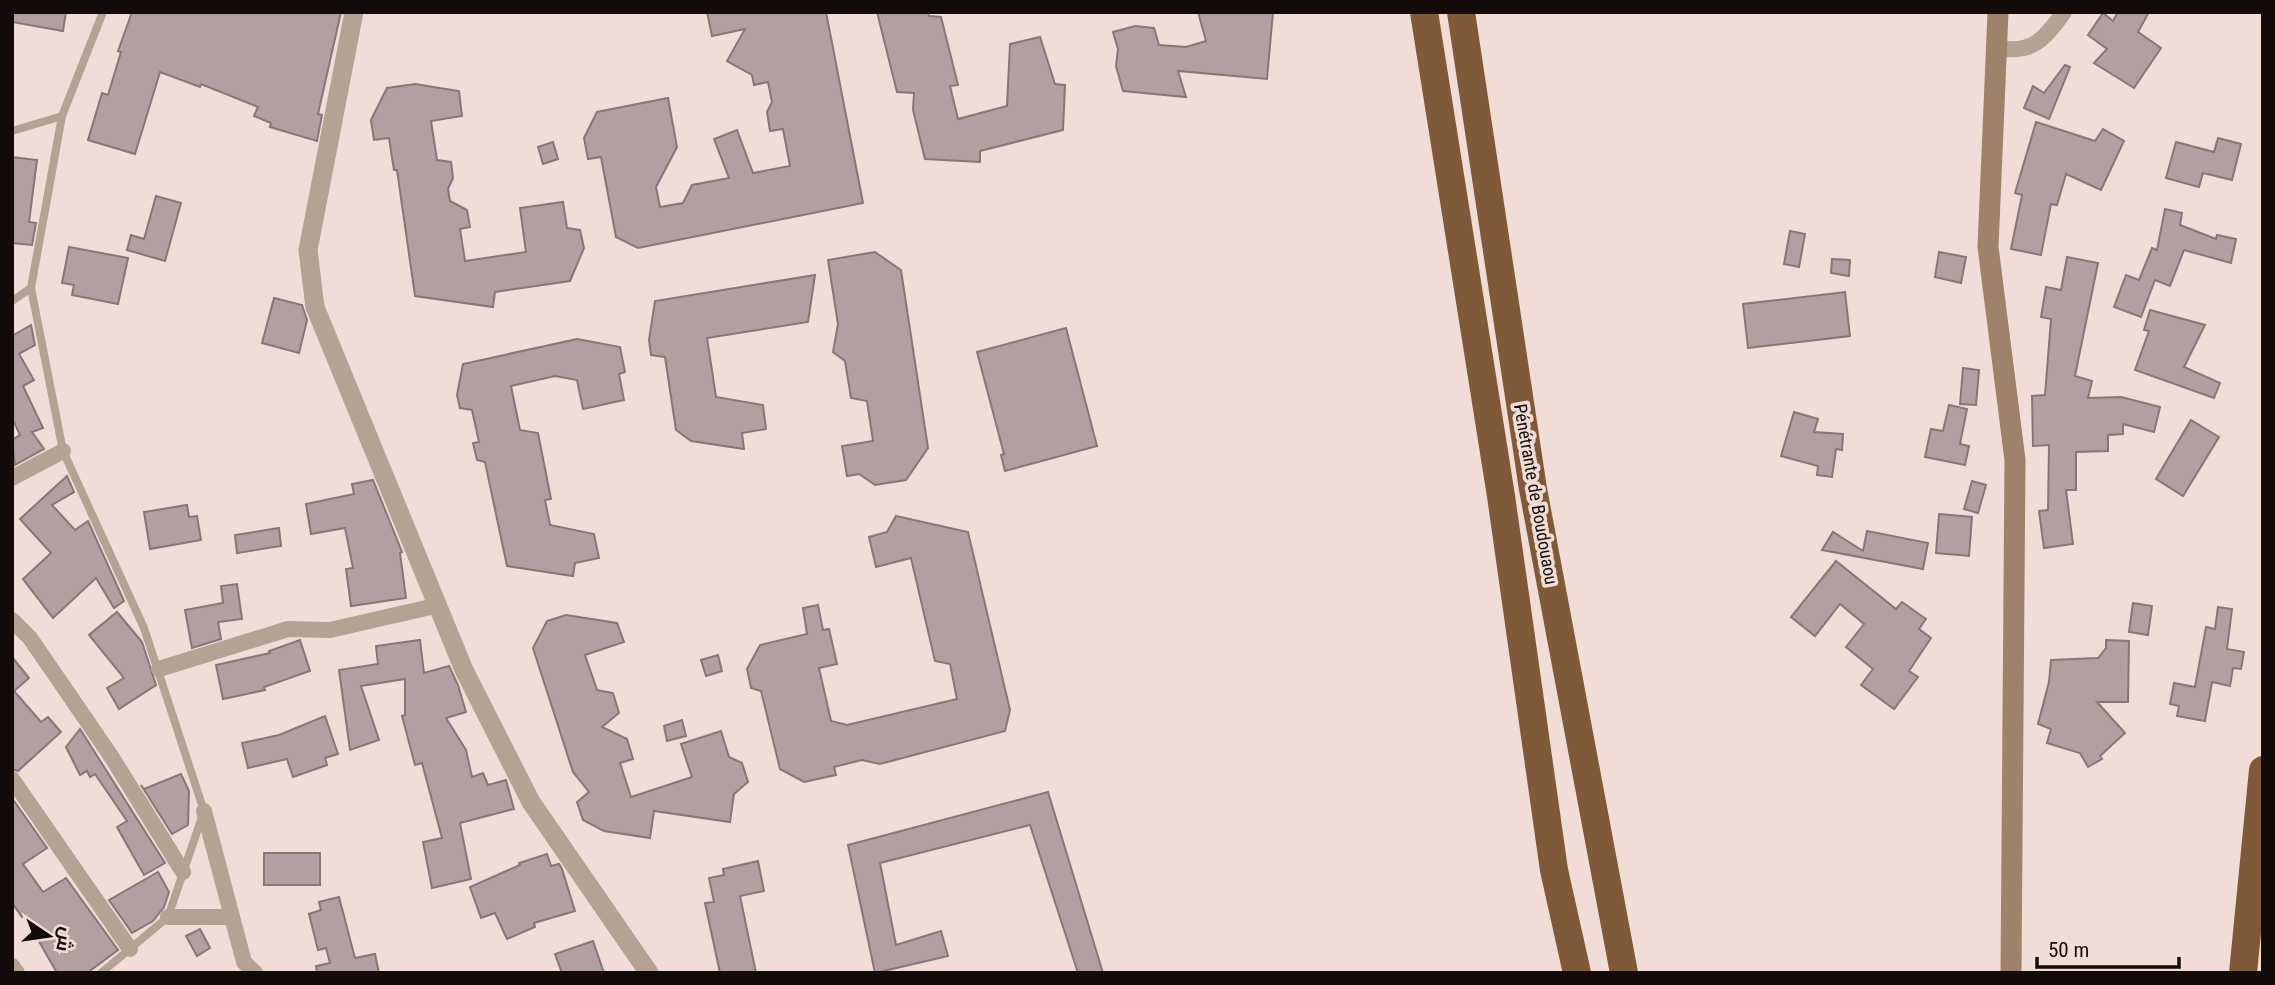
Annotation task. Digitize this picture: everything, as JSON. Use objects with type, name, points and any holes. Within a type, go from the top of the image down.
[{"type":"highway","name":"Pénétrante de Boudouaou","points":[[1424,12],[1501,496],[1554,870],[1577,973]]},
{"type":"highway","name":"Pénétrante de Boudouaou","points":[[1461,12],[1533,489],[1605,858],[1624,973]]},
{"type":"highway","points":[[2243,965],[2263,769]]},
{"type":"highway","points":[[1605,858],[1645,973]]},
{"type":"main road","points":[[1998,12],[1988,247],[2015,460],[2011,973]]},
{"type":"street","points":[[354,12],[308,250],[315,307],[435,607],[531,802],[649,973]]},
{"type":"street","points":[[1997,48],[2015,51],[2039,43],[2064,12]]},
{"type":"street","points":[[12,478],[63,451]]},
{"type":"street","points":[[159,670],[288,629],[330,630],[435,607]]},
{"type":"street","points":[[12,620],[30,638],[111,756],[183,872]]},
{"type":"street","points":[[12,779],[130,948]]},
{"type":"street","points":[[204,811],[244,962],[255,973]]},
{"type":"street","points":[[167,916],[232,917]]},
{"type":"street","points":[[12,966],[17,973]]},
{"type":"lane","points":[[101,973],[167,916],[204,811],[144,628],[63,451],[31,288],[62,116],[103,12]]},
{"type":"lane","points":[[12,131],[62,116]]},
{"type":"lane","points":[[12,301],[31,288]]},
{"type":"building","points":[[12,12],[66,12],[63,31],[12,22]]},
{"type":"building","points":[[132,12],[341,12],[318,114],[322,115],[317,141],[270,127],[271,123],[254,116],[258,107],[201,84],[200,87],[160,72],[135,154],[88,140],[102,93],[108,95],[121,52],[118,51]]},
{"type":"building","points":[[707,12],[826,12],[863,203],[638,248],[616,237],[601,157],[588,159],[584,138],[597,112],[668,98],[677,147],[656,187],[660,207],[683,203],[692,185],[729,178],[714,139],[737,130],[753,173],[790,166],[783,129],[770,131],[767,112],[772,102],[768,82],[754,85],[752,75],[727,61],[745,29],[712,36]]},
{"type":"building","points":[[877,12],[928,12],[929,16],[941,17],[958,85],[950,86],[958,119],[1007,106],[1010,44],[1040,37],[1055,84],[1065,85],[1063,130],[980,151],[980,162],[925,159],[913,110],[914,93],[897,92]]},
{"type":"building","points":[[1198,12],[1273,12],[1267,79],[1178,71],[1186,97],[1123,91],[1116,66],[1118,49],[1113,32],[1135,26],[1154,28],[1159,45],[1186,47],[1206,41]]},
{"type":"building","points":[[2118,12],[2149,12],[2138,32],[2161,48],[2134,88],[2094,63],[2107,49],[2088,35],[2103,13],[2113,21]]},
{"type":"building","points":[[2065,65],[2070,67],[2049,119],[2024,108],[2033,86],[2044,93]]},
{"type":"building","points":[[415,84],[459,91],[462,116],[431,121],[437,160],[451,162],[453,178],[448,189],[450,201],[467,210],[470,227],[460,229],[465,261],[526,252],[520,208],[563,202],[567,228],[580,230],[584,248],[570,281],[495,292],[493,307],[415,296],[397,170],[394,170],[389,138],[374,140],[371,120],[387,88]]},
{"type":"building","points":[[2036,122],[2095,141],[2103,129],[2124,141],[2101,190],[2066,174],[2057,205],[2051,204],[2041,255],[2011,249],[2022,195],[2015,193]]},
{"type":"building","points":[[2218,138],[2241,144],[2232,180],[2203,173],[2199,187],[2166,178],[2176,142],[2214,152]]},
{"type":"building","points":[[553,142],[558,159],[543,164],[538,147]]},
{"type":"building","points":[[12,157],[37,160],[29,222],[36,223],[32,245],[12,243]]},
{"type":"building","points":[[156,196],[181,203],[165,261],[127,250],[131,235],[144,239]]},
{"type":"building","points":[[2165,209],[2182,213],[2180,225],[2216,239],[2217,235],[2236,239],[2231,263],[2184,250],[2170,286],[2155,280],[2141,317],[2114,307],[2126,275],[2139,280],[2152,248],[2157,250]]},
{"type":"building","points":[[1790,231],[1805,234],[1799,267],[1784,264]]},
{"type":"building","points":[[69,247],[128,258],[118,304],[72,295],[74,285],[62,283]]},
{"type":"building","points":[[875,252],[901,270],[928,448],[906,480],[875,485],[859,474],[847,476],[842,446],[873,441],[867,401],[851,398],[845,361],[833,352],[838,324],[828,260]]},
{"type":"building","points":[[1939,252],[1966,257],[1961,283],[1935,277]]},
{"type":"building","points":[[2067,257],[2098,263],[2075,376],[2092,381],[2088,398],[2121,397],[2160,407],[2154,432],[2123,424],[2123,434],[2108,435],[2108,451],[2076,452],[2076,490],[2066,490],[2073,544],[2044,548],[2039,511],[2048,510],[2049,445],[2033,446],[2032,396],[2045,395],[2051,319],[2041,317],[2046,287],[2061,290]]},
{"type":"building","points":[[1832,259],[1850,260],[1849,276],[1831,273]]},
{"type":"building","points":[[815,275],[808,322],[707,338],[716,397],[763,405],[766,429],[742,433],[744,449],[691,441],[676,430],[665,357],[651,355],[649,340],[655,301]]},
{"type":"building","points":[[1845,292],[1850,336],[1748,348],[1743,304]]},
{"type":"building","points":[[274,298],[302,305],[307,320],[299,353],[262,343]]},
{"type":"building","points":[[2150,310],[2205,325],[2184,367],[2220,383],[2214,398],[2135,370],[2149,331],[2144,330]]},
{"type":"building","points":[[31,325],[35,345],[19,354],[34,380],[23,386],[43,428],[32,432],[44,449],[15,465],[12,440],[20,435],[12,418],[12,336]]},
{"type":"building","points":[[1066,328],[1097,446],[1005,471],[1001,455],[1004,454],[977,352]]},
{"type":"building","points":[[577,339],[620,347],[625,372],[619,374],[624,400],[583,409],[577,380],[555,376],[511,386],[520,430],[538,433],[551,499],[545,500],[550,525],[594,534],[599,558],[575,563],[573,576],[507,566],[485,462],[477,460],[473,443],[479,442],[472,410],[460,408],[457,395],[463,364]]},
{"type":"building","points":[[1963,368],[1979,370],[1976,405],[1960,404]]},
{"type":"building","points":[[1949,405],[1967,409],[1960,444],[1969,446],[1965,465],[1925,457],[1931,429],[1943,431]]},
{"type":"building","points":[[1794,412],[1818,419],[1814,432],[1843,434],[1842,450],[1836,449],[1832,477],[1817,475],[1818,466],[1781,456]]},
{"type":"building","points":[[2191,420],[2219,437],[2183,496],[2156,479]]},
{"type":"building","points":[[67,476],[74,492],[52,505],[75,530],[88,521],[124,601],[114,608],[96,578],[53,618],[23,579],[51,553],[20,519]]},
{"type":"building","points":[[373,480],[402,552],[406,598],[351,606],[346,569],[353,568],[345,528],[311,534],[306,504],[354,494],[352,484]]},
{"type":"building","points":[[1972,481],[1986,485],[1978,513],[1964,509]]},
{"type":"building","points":[[187,505],[189,517],[197,516],[201,540],[150,549],[144,512]]},
{"type":"building","points":[[1939,514],[1972,517],[1969,556],[1936,553]]},
{"type":"building","points":[[896,516],[968,532],[1010,710],[1005,731],[880,764],[862,760],[834,767],[836,775],[804,782],[780,769],[761,691],[751,688],[747,669],[760,645],[807,634],[803,608],[818,605],[823,630],[829,629],[837,664],[819,668],[831,721],[847,725],[957,699],[950,664],[935,661],[911,558],[876,567],[869,537],[887,532]]},
{"type":"building","points":[[279,528],[281,546],[237,553],[235,535]]},
{"type":"building","points":[[1867,531],[1928,543],[1923,569],[1822,550],[1833,532],[1863,551]]},
{"type":"building","points":[[1836,561],[1896,609],[1902,602],[1926,619],[1919,629],[1931,638],[1909,671],[1918,677],[1894,709],[1861,685],[1873,669],[1846,647],[1864,624],[1840,604],[1815,636],[1791,617]]},
{"type":"building","points":[[237,584],[242,619],[218,622],[221,639],[192,648],[185,610],[223,603],[221,586]]},
{"type":"building","points":[[2133,603],[2152,606],[2148,635],[2129,632]]},
{"type":"building","points":[[2218,607],[2232,609],[2227,649],[2244,652],[2241,669],[2233,668],[2230,686],[2212,682],[2205,721],[2177,716],[2179,706],[2170,704],[2174,683],[2195,687],[2206,627],[2215,629]]},
{"type":"building","points":[[117,612],[142,642],[156,685],[119,709],[107,688],[124,678],[89,635]]},
{"type":"building","points":[[566,615],[617,623],[624,642],[585,655],[597,690],[613,693],[619,713],[602,727],[627,739],[633,759],[620,763],[631,797],[692,777],[681,744],[721,731],[729,757],[742,763],[748,782],[734,794],[730,822],[654,811],[650,838],[604,831],[583,820],[577,802],[589,792],[573,772],[533,648],[547,621]]},
{"type":"building","points":[[300,640],[310,671],[264,687],[265,690],[223,699],[216,665],[270,653],[269,651]]},
{"type":"building","points":[[420,640],[424,673],[449,666],[458,685],[466,712],[446,718],[466,750],[472,777],[483,773],[488,785],[506,780],[514,809],[460,823],[471,879],[432,888],[423,842],[442,838],[422,763],[415,765],[402,716],[405,715],[405,679],[361,686],[379,740],[350,750],[339,670],[378,664],[376,646]]},
{"type":"building","points":[[2106,640],[2129,641],[2128,702],[2097,702],[2125,733],[2100,756],[2102,759],[2088,767],[2080,753],[2047,743],[2051,729],[2038,724],[2049,682],[2051,660],[2098,658],[2106,648]]},
{"type":"building","points":[[718,655],[722,671],[706,676],[701,660]]},
{"type":"building","points":[[12,657],[29,678],[14,691],[41,722],[48,717],[61,732],[18,771],[12,769]]},
{"type":"building","points":[[325,716],[338,754],[325,758],[327,765],[293,777],[287,759],[248,768],[242,743],[279,735]]},
{"type":"building","points":[[682,720],[686,736],[667,741],[664,726]]},
{"type":"building","points":[[80,729],[165,863],[144,875],[117,827],[127,821],[95,774],[90,777],[87,771],[80,775],[66,747]]},
{"type":"building","points":[[181,774],[189,791],[188,825],[172,834],[141,785],[144,789]]},
{"type":"building","points":[[1048,792],[1103,973],[1078,973],[1030,825],[880,863],[896,945],[941,931],[948,956],[875,973],[848,845]]},
{"type":"building","points":[[12,798],[47,848],[23,864],[43,892],[66,878],[118,950],[87,973],[57,973],[24,915],[22,917],[12,903]]},
{"type":"building","points":[[264,853],[320,853],[320,885],[264,885]]},
{"type":"building","points":[[547,854],[551,866],[559,864],[562,869],[575,911],[534,923],[535,927],[507,939],[495,913],[481,918],[470,887],[520,865],[519,863]]},
{"type":"building","points":[[758,861],[764,891],[740,896],[756,973],[720,973],[705,903],[714,902],[709,878],[724,875],[723,869]]},
{"type":"building","points":[[158,872],[169,892],[164,907],[153,921],[132,933],[109,900]]},
{"type":"building","points":[[339,897],[355,958],[375,954],[379,973],[317,973],[316,966],[330,963],[326,948],[318,950],[309,914],[321,910],[319,902]]},
{"type":"building","points":[[200,929],[210,948],[197,956],[186,936]]},
{"type":"building","points":[[593,941],[604,973],[562,973],[555,954]]}]
